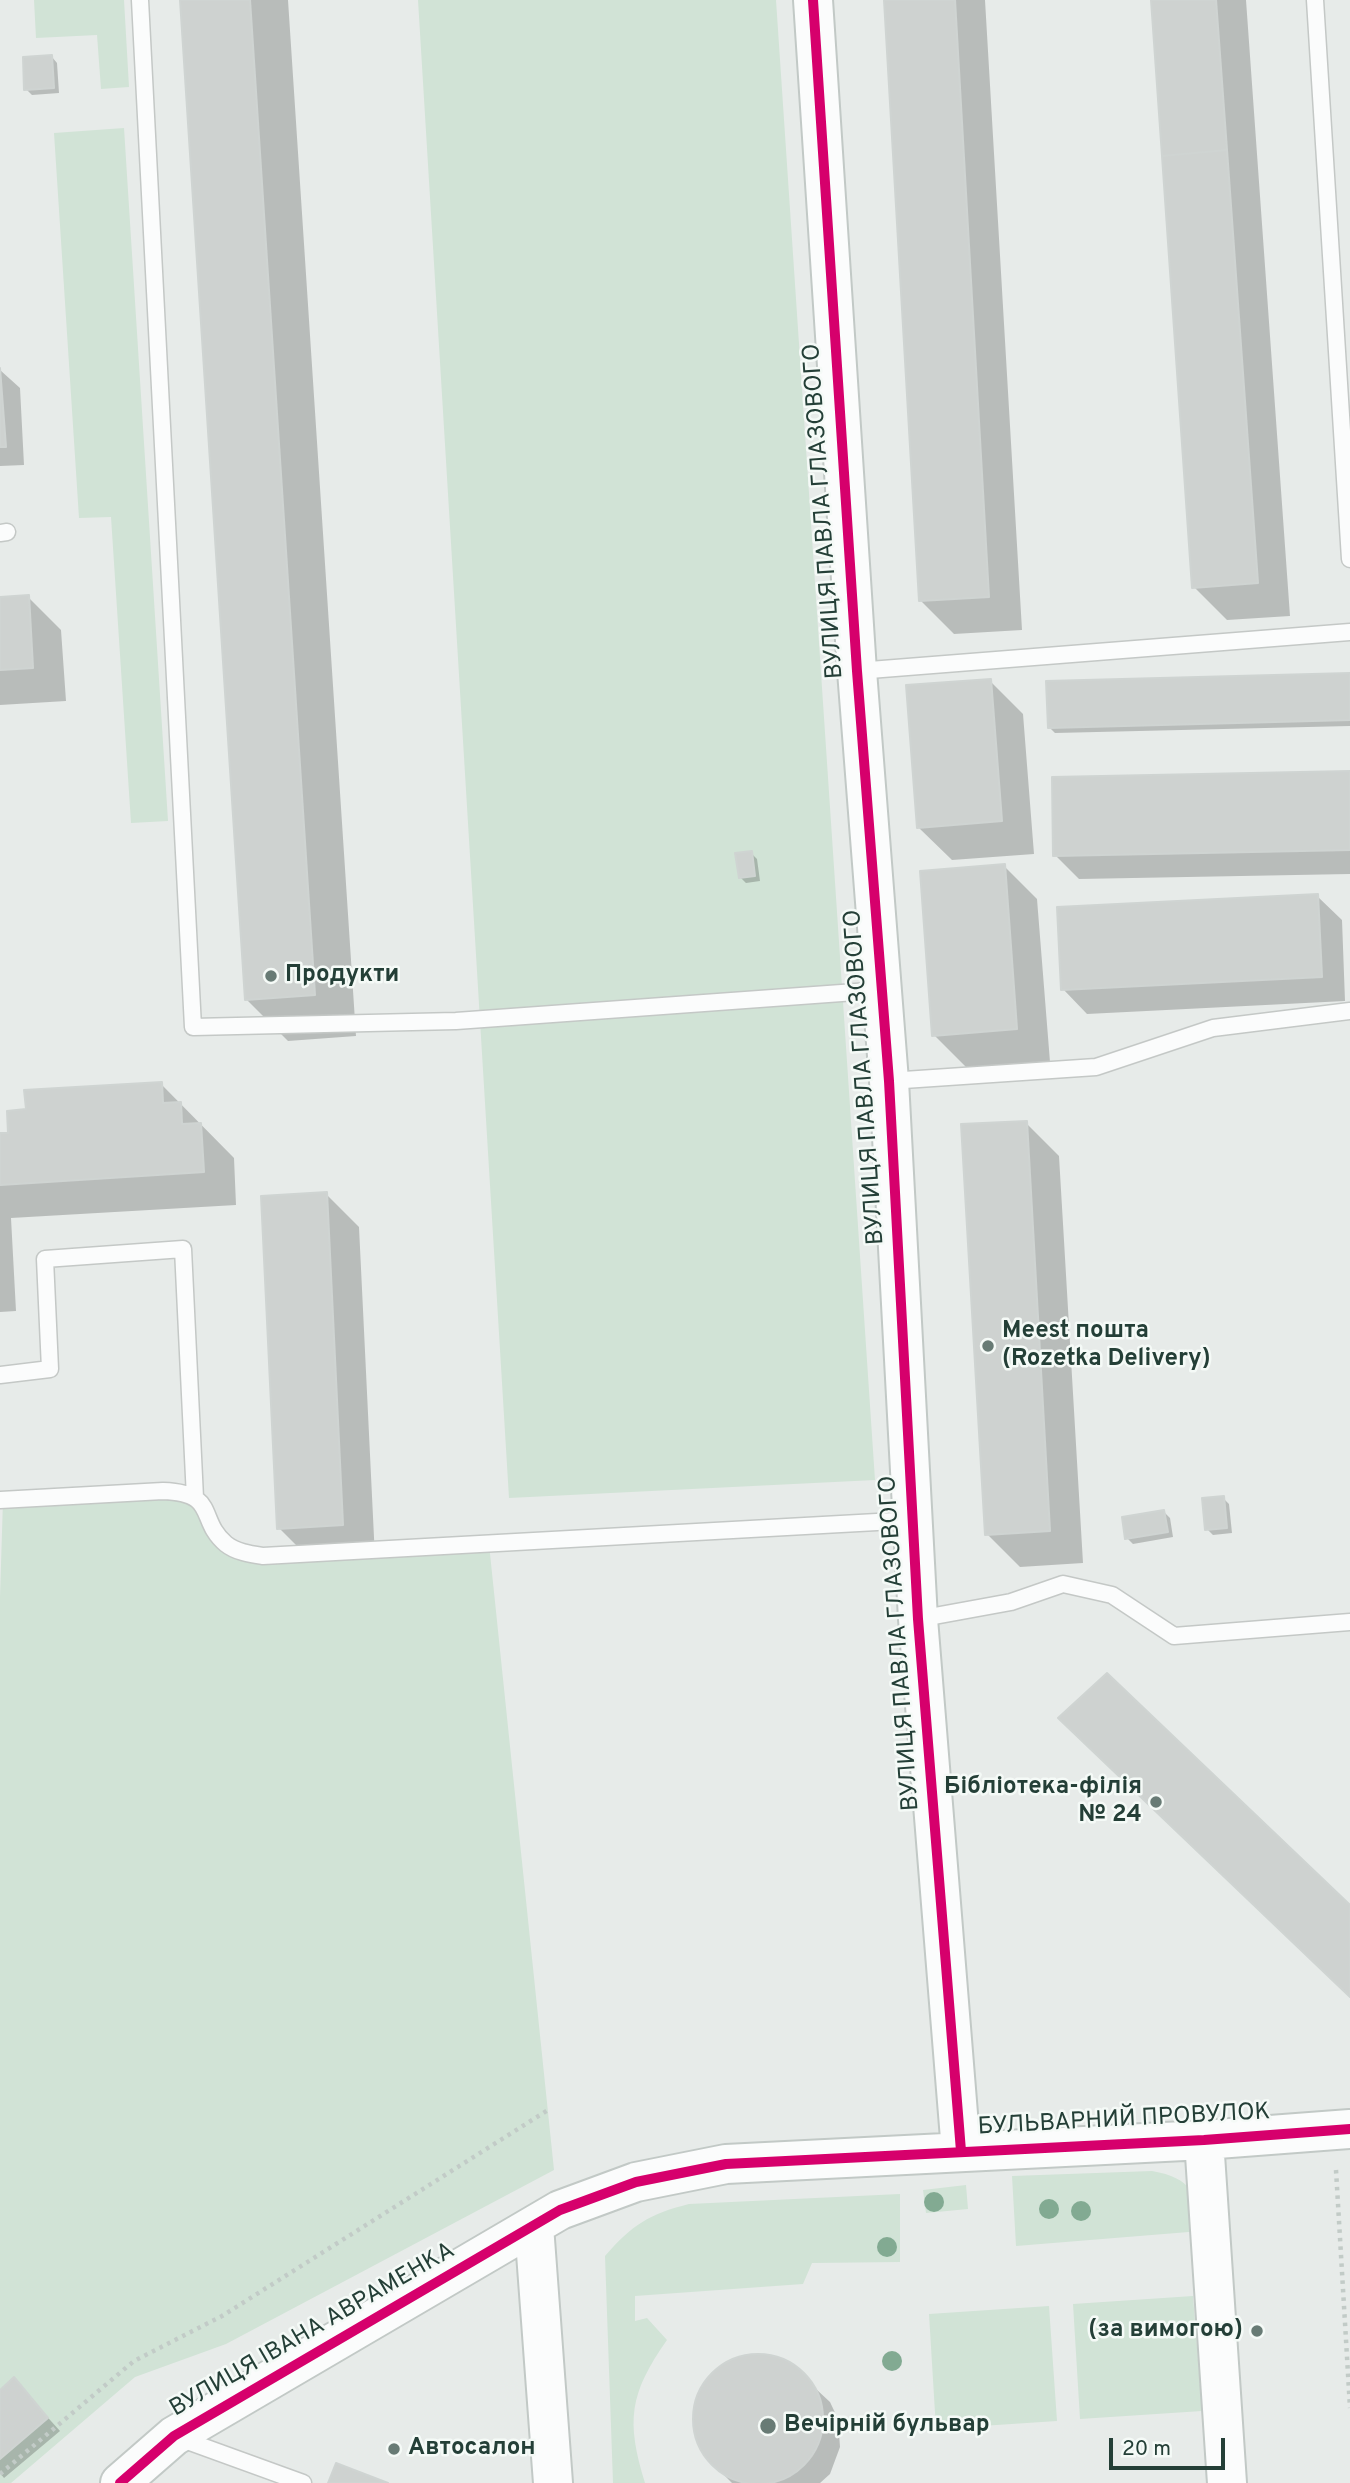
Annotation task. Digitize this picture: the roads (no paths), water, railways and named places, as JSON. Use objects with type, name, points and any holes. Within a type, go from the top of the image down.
[{"type":"street","name":"ВУЛИЦЯ ПАВЛА ГЛАЗОВОГО","points":[[813,0],[857,671],[889,1081],[918,1619],[961,2151]]},
{"type":"street","name":"БУЛЬВАРНИЙ ПРОВУЛОК","points":[[534,2226],[560,2210],[636,2182],[726,2164],[1204,2140],[1342,2130]]},
{"type":"street","points":[[1204,2140],[1227,2483]]},
{"type":"street","points":[[534,2226],[553,2483]]},
{"type":"street","name":"ВУЛИЦЯ ІВАНА АВРАМЕНКА","points":[[120,2483],[174,2436],[534,2226]]},
{"type":"lane","points":[[140,0],[193,1027],[456,1021],[883,990]]},
{"type":"lane","points":[[1315,0],[1350,559]]},
{"type":"lane","points":[[857,671],[1350,632]]},
{"type":"lane","points":[[889,1081],[1096,1067],[1213,1028],[1350,1011]]},
{"type":"lane","points":[[0,1375],[50,1369],[45,1259],[183,1249],[195,1498],[163,1491],[0,1500]]},
{"type":"lane","name":"ВУЛИЦЯ ПАВЛА ГЛАЗОВОГО","points":[[195,1498],[207,1510],[219,1536],[226,1544],[236,1550],[263,1556],[914,1520]]},
{"type":"lane","points":[[918,1619],[1011,1602],[1063,1584],[1112,1595],[1174,1636],[1350,1622]]},
{"type":"lane","points":[[174,2436],[303,2483]]},
{"type":"place","name":"Продукти","points":[[271,976]]},
{"type":"place","name":"Meest пошта (Rozetka Delivery)","points":[[988,1346]]},
{"type":"place","name":"Бібліотека-філія № 24","points":[[1156,1802]]},
{"type":"place","name":"(за вимогою)","points":[[1257,2331]]},
{"type":"place","name":"Вечірній бульвар","points":[[768,2426]]},
{"type":"place","name":"Автосалон","points":[[394,2449]]}]
